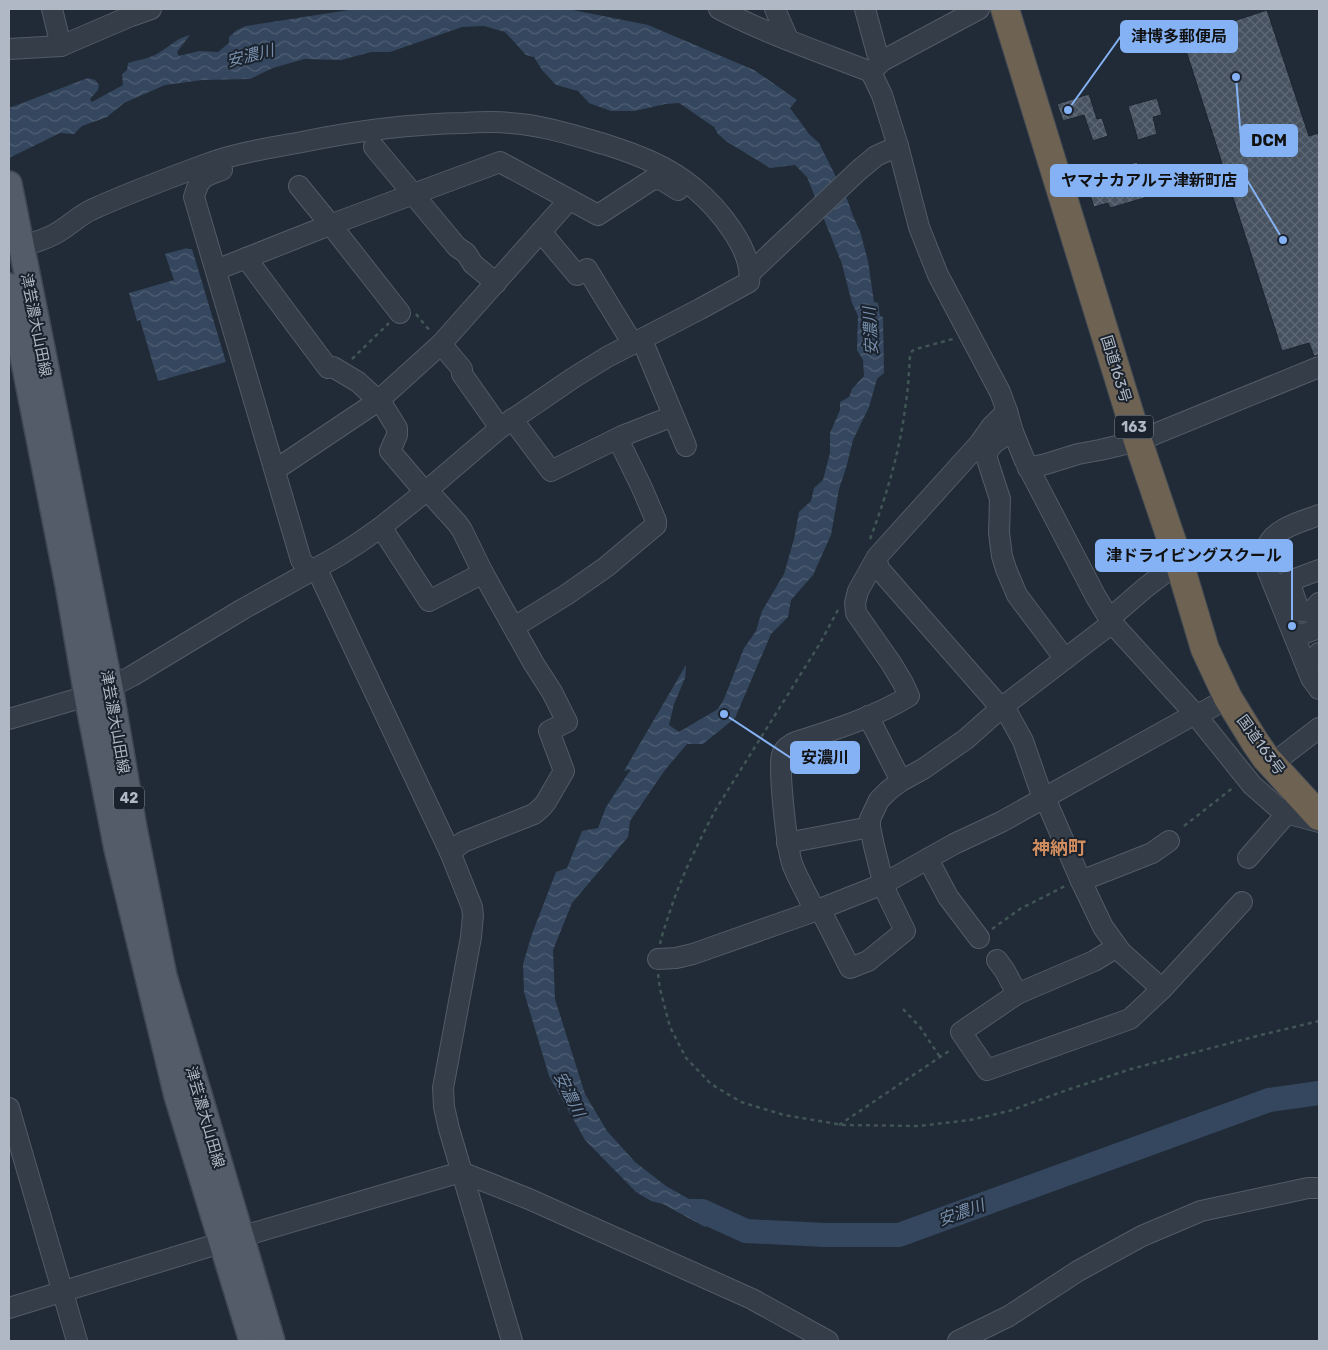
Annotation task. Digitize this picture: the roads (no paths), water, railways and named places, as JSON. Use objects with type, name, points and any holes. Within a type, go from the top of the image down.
[{"type":"highway","name":"国道163号","points":[[1005,9],[1138,441],[1179,562],[1205,649],[1228,698],[1250,735],[1272,764],[1319,816]]},
{"type":"main road","name":"津芸濃大山田線","points":[[9,184],[15,247],[98,692]]},
{"type":"main road","name":"津芸濃大山田線","points":[[9,286],[68,585],[134,828],[164,976],[231,1240],[252,1341]]},
{"type":"main road","name":"津芸濃大山田線","points":[[231,1240],[272,1341]]},
{"type":"street","points":[[9,49],[61,46],[130,16],[151,9]]},
{"type":"street","points":[[719,9],[788,39],[876,66],[979,9]]},
{"type":"street","points":[[775,9],[788,39]]},
{"type":"street","points":[[866,9],[877,53],[876,66],[882,95],[898,146],[919,227],[938,275],[1000,392],[1013,432],[1028,468],[1110,621],[1195,715],[1246,778],[1266,798],[1277,807],[1293,815],[1319,822]]},
{"type":"street","points":[[55,10],[61,46]]},
{"type":"street","points":[[9,720],[98,692],[132,676],[243,609],[357,544],[426,491],[506,423],[607,357],[749,282],[750,272],[743,249],[729,224],[686,181],[648,159],[568,134],[533,126],[485,122],[437,123],[374,130],[245,152],[206,164],[121,197],[85,213],[53,236],[15,247]]},
{"type":"street","points":[[750,272],[858,171],[876,156],[898,146]]},
{"type":"street","points":[[374,147],[457,247],[466,253],[473,264],[496,283]]},
{"type":"street","points":[[245,152],[231,166],[206,176],[198,183],[194,197],[301,560],[320,576],[450,852],[472,907],[470,949],[443,1088],[444,1107],[461,1172],[512,1341]]},
{"type":"street","points":[[216,270],[500,162],[598,215],[653,179],[662,180],[695,203],[729,243],[741,268],[750,272]]},
{"type":"street","points":[[299,186],[325,218],[329,226],[400,312]]},
{"type":"street","points":[[275,470],[378,401],[441,344],[570,200]]},
{"type":"street","points":[[541,232],[577,275],[587,269],[638,342],[658,374],[686,446]]},
{"type":"street","points":[[246,258],[334,369],[358,382],[382,404],[396,428],[397,434],[390,451],[457,523],[567,722],[550,731],[564,771],[542,807],[534,814],[463,842],[450,852]]},
{"type":"street","points":[[441,344],[462,370],[462,374],[551,472],[622,436],[673,416]]},
{"type":"street","points":[[1028,468],[1078,454],[1138,441],[1319,367]]},
{"type":"street","points":[[1007,412],[992,426],[979,444],[880,553],[858,591],[855,603],[856,613],[891,663],[903,683],[908,696],[894,705],[868,716],[791,744],[782,756],[781,770],[787,843],[792,865],[850,968],[868,961],[905,931],[883,884],[877,863],[870,827],[872,813],[879,800],[889,790],[966,739],[1001,708],[1065,659],[1145,588],[1179,562]]},
{"type":"street","points":[[1013,432],[994,444],[986,453],[1000,500],[999,533],[1002,556],[1017,595],[1065,659]]},
{"type":"street","points":[[514,627],[566,595],[606,567],[656,525],[646,496],[618,438]]},
{"type":"street","points":[[1319,515],[1281,531],[1270,541],[1265,557],[1266,569],[1296,578],[1307,588],[1319,591]]},
{"type":"street","points":[[380,528],[429,600],[484,572]]},
{"type":"street","points":[[876,560],[880,570],[1001,708],[1007,712],[1023,740],[1040,790],[1103,927],[1121,952],[1162,989]]},
{"type":"street","points":[[1296,578],[1298,607],[1302,611],[1313,611],[1319,603]]},
{"type":"street","points":[[1296,578],[1294,637],[1311,678],[1319,689]]},
{"type":"street","points":[[1294,637],[1319,628]]},
{"type":"street","points":[[658,958],[686,956],[818,910],[883,884],[954,844],[1001,822],[1228,698]]},
{"type":"street","points":[[868,716],[901,782]]},
{"type":"street","points":[[1272,764],[1319,728]]},
{"type":"street","points":[[1248,858],[1288,812]]},
{"type":"street","points":[[787,843],[870,827]]},
{"type":"street","points":[[1080,880],[1152,853],[1169,841]]},
{"type":"street","points":[[929,858],[948,897],[979,938]]},
{"type":"street","points":[[1117,947],[1094,961],[1018,994],[961,1032],[987,1070],[1130,1019],[1162,989],[1242,902]]},
{"type":"street","points":[[997,960],[1018,994]]},
{"type":"street","points":[[9,1108],[77,1341]]},
{"type":"street","points":[[9,1308],[461,1172],[529,1200],[752,1299],[828,1341]]},
{"type":"street","points":[[958,1341],[1009,1316],[1078,1271],[1142,1236],[1201,1211],[1308,1188],[1319,1188]]},
{"type":"water","points":[[568,9],[648,25],[754,70],[797,100],[790,108],[809,134],[819,143],[847,199],[860,231],[868,261],[874,302],[878,303],[880,316],[883,317],[884,373],[877,379],[869,407],[853,440],[839,489],[831,535],[813,575],[791,600],[788,617],[771,634],[735,718],[703,744],[687,744],[665,770],[630,821],[628,837],[572,903],[553,950],[555,999],[585,1094],[607,1131],[635,1162],[666,1186],[689,1199],[702,1199],[739,1231],[714,1221],[705,1227],[663,1204],[651,1201],[636,1192],[585,1140],[549,1076],[524,992],[523,964],[532,934],[556,872],[567,868],[582,831],[598,828],[606,807],[631,769],[624,771],[686,665],[685,678],[674,704],[669,725],[679,732],[718,709],[724,699],[744,648],[756,631],[762,611],[784,574],[799,512],[811,501],[814,488],[823,480],[830,453],[830,433],[840,410],[840,402],[849,397],[852,389],[864,376],[863,360],[857,350],[858,316],[852,303],[842,264],[807,177],[795,165],[770,168],[726,141],[718,134],[714,127],[679,103],[665,104],[635,111],[611,111],[589,103],[578,91],[556,85],[542,70],[534,57],[526,55],[505,32],[484,26],[462,27],[390,52],[371,52],[341,60],[304,59],[273,68],[250,79],[202,80],[165,85],[124,103],[107,117],[82,126],[74,134],[60,133],[9,158],[9,108],[88,78],[95,80],[99,85],[98,90],[90,99],[92,102],[123,85],[122,74],[127,70],[128,63],[149,58],[185,36],[190,35],[177,52],[179,56],[199,51],[218,52],[229,43],[229,37],[237,30],[246,26],[349,10]]},
{"type":"water","points":[[187,248],[192,249],[226,362],[158,381],[140,320],[137,321],[129,293],[174,280],[165,254]]},
{"type":"waterway","name":"安濃川","points":[[702,1211],[746,1231],[825,1235],[899,1235],[1269,1100],[1319,1093]]},
{"type":"place","name":"DCM","points":[[1236,77]]},
{"type":"place","name":"津博多郵便局","points":[[1068,110]]},
{"type":"place","name":"ヤマナカアルテ津新町店","points":[[1283,240]]},
{"type":"place","name":"津ドライビングスクール","points":[[1292,626]]},
{"type":"place","name":"安濃川","points":[[724,714]]},
{"type":"district","name":"神納町","points":[[1059,848]]}]
